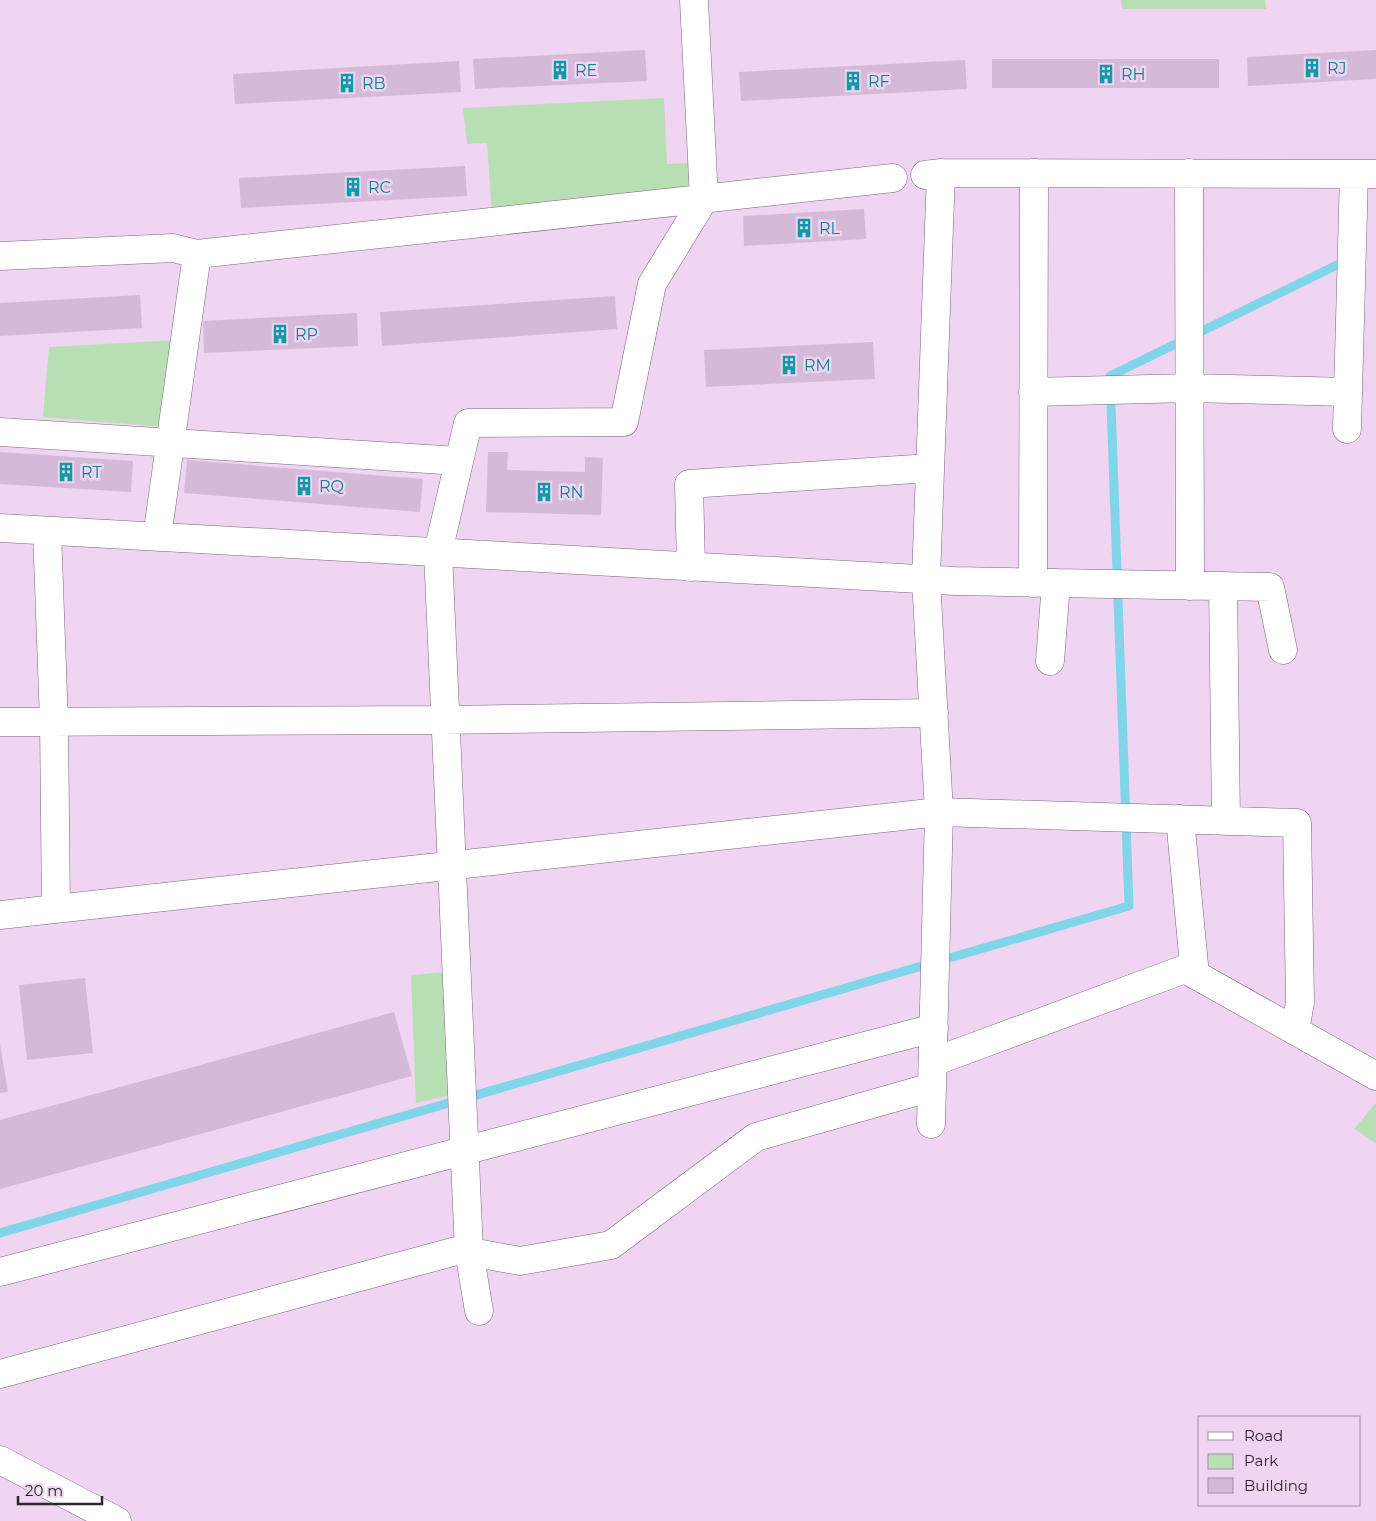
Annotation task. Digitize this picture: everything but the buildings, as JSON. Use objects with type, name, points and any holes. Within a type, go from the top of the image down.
[{"type":"street","points":[[478,1311],[469,1251],[450,866],[438,552],[468,423],[624,422],[652,284],[704,199],[694,0]]},
{"type":"street","points":[[1034,173],[1033,392],[1050,661]]},
{"type":"street","points":[[1188,173],[1190,586]]},
{"type":"street","points":[[932,1124],[939,812],[926,580],[930,468],[933,174],[1365,174],[1348,392],[1347,429]]},
{"type":"street","points":[[0,256],[173,248],[197,254],[893,178]]},
{"type":"street","points":[[157,537],[197,254]]},
{"type":"street","points":[[1033,392],[1189,388],[1348,392]]},
{"type":"street","points":[[0,432],[459,461]]},
{"type":"street","points":[[691,567],[689,484],[930,468]]},
{"type":"street","points":[[0,528],[926,580],[1270,588],[1283,650]]},
{"type":"street","points":[[47,531],[54,722],[56,909]]},
{"type":"street","points":[[1223,586],[1226,821]]},
{"type":"street","points":[[0,722],[444,720],[934,713]]},
{"type":"street","points":[[0,915],[939,812],[1297,823],[1300,1002],[1295,1031]]},
{"type":"street","points":[[1180,820],[1195,975]]},
{"type":"street","points":[[0,1374],[460,1250],[520,1261],[611,1245],[756,1137],[933,1074],[1185,969],[1376,1076]]},
{"type":"street","points":[[0,1272],[934,1028]]},
{"type":"street","points":[[0,1460],[117,1521]]},
{"type":"green space","points":[[1121,0],[1265,0],[1266,9],[1122,9]]},
{"type":"green space","points":[[664,98],[667,164],[688,163],[689,194],[492,214],[487,143],[467,144],[463,108]]},
{"type":"green space","points":[[179,340],[166,427],[43,417],[49,347]]},
{"type":"green space","points":[[449,972],[455,1094],[416,1103],[411,975]]},
{"type":"green space","points":[[1376,1103],[1376,1143],[1354,1129]]},
{"type":"waterway","points":[[0,1233],[1129,906],[1110,376],[1337,265]]},
{"type":"place","name":"RJ","points":[[1312,68]]},
{"type":"place","name":"RE","points":[[560,70]]},
{"type":"place","name":"RH","points":[[1106,74]]},
{"type":"place","name":"RF","points":[[853,81]]},
{"type":"place","name":"RB","points":[[347,83]]},
{"type":"place","name":"RC","points":[[353,187]]},
{"type":"place","name":"RL","points":[[804,228]]},
{"type":"place","name":"RP","points":[[280,334]]},
{"type":"place","name":"RM","points":[[789,365]]},
{"type":"place","name":"RT","points":[[66,472]]},
{"type":"place","name":"RQ","points":[[304,486]]},
{"type":"place","name":"RN","points":[[544,492]]}]
